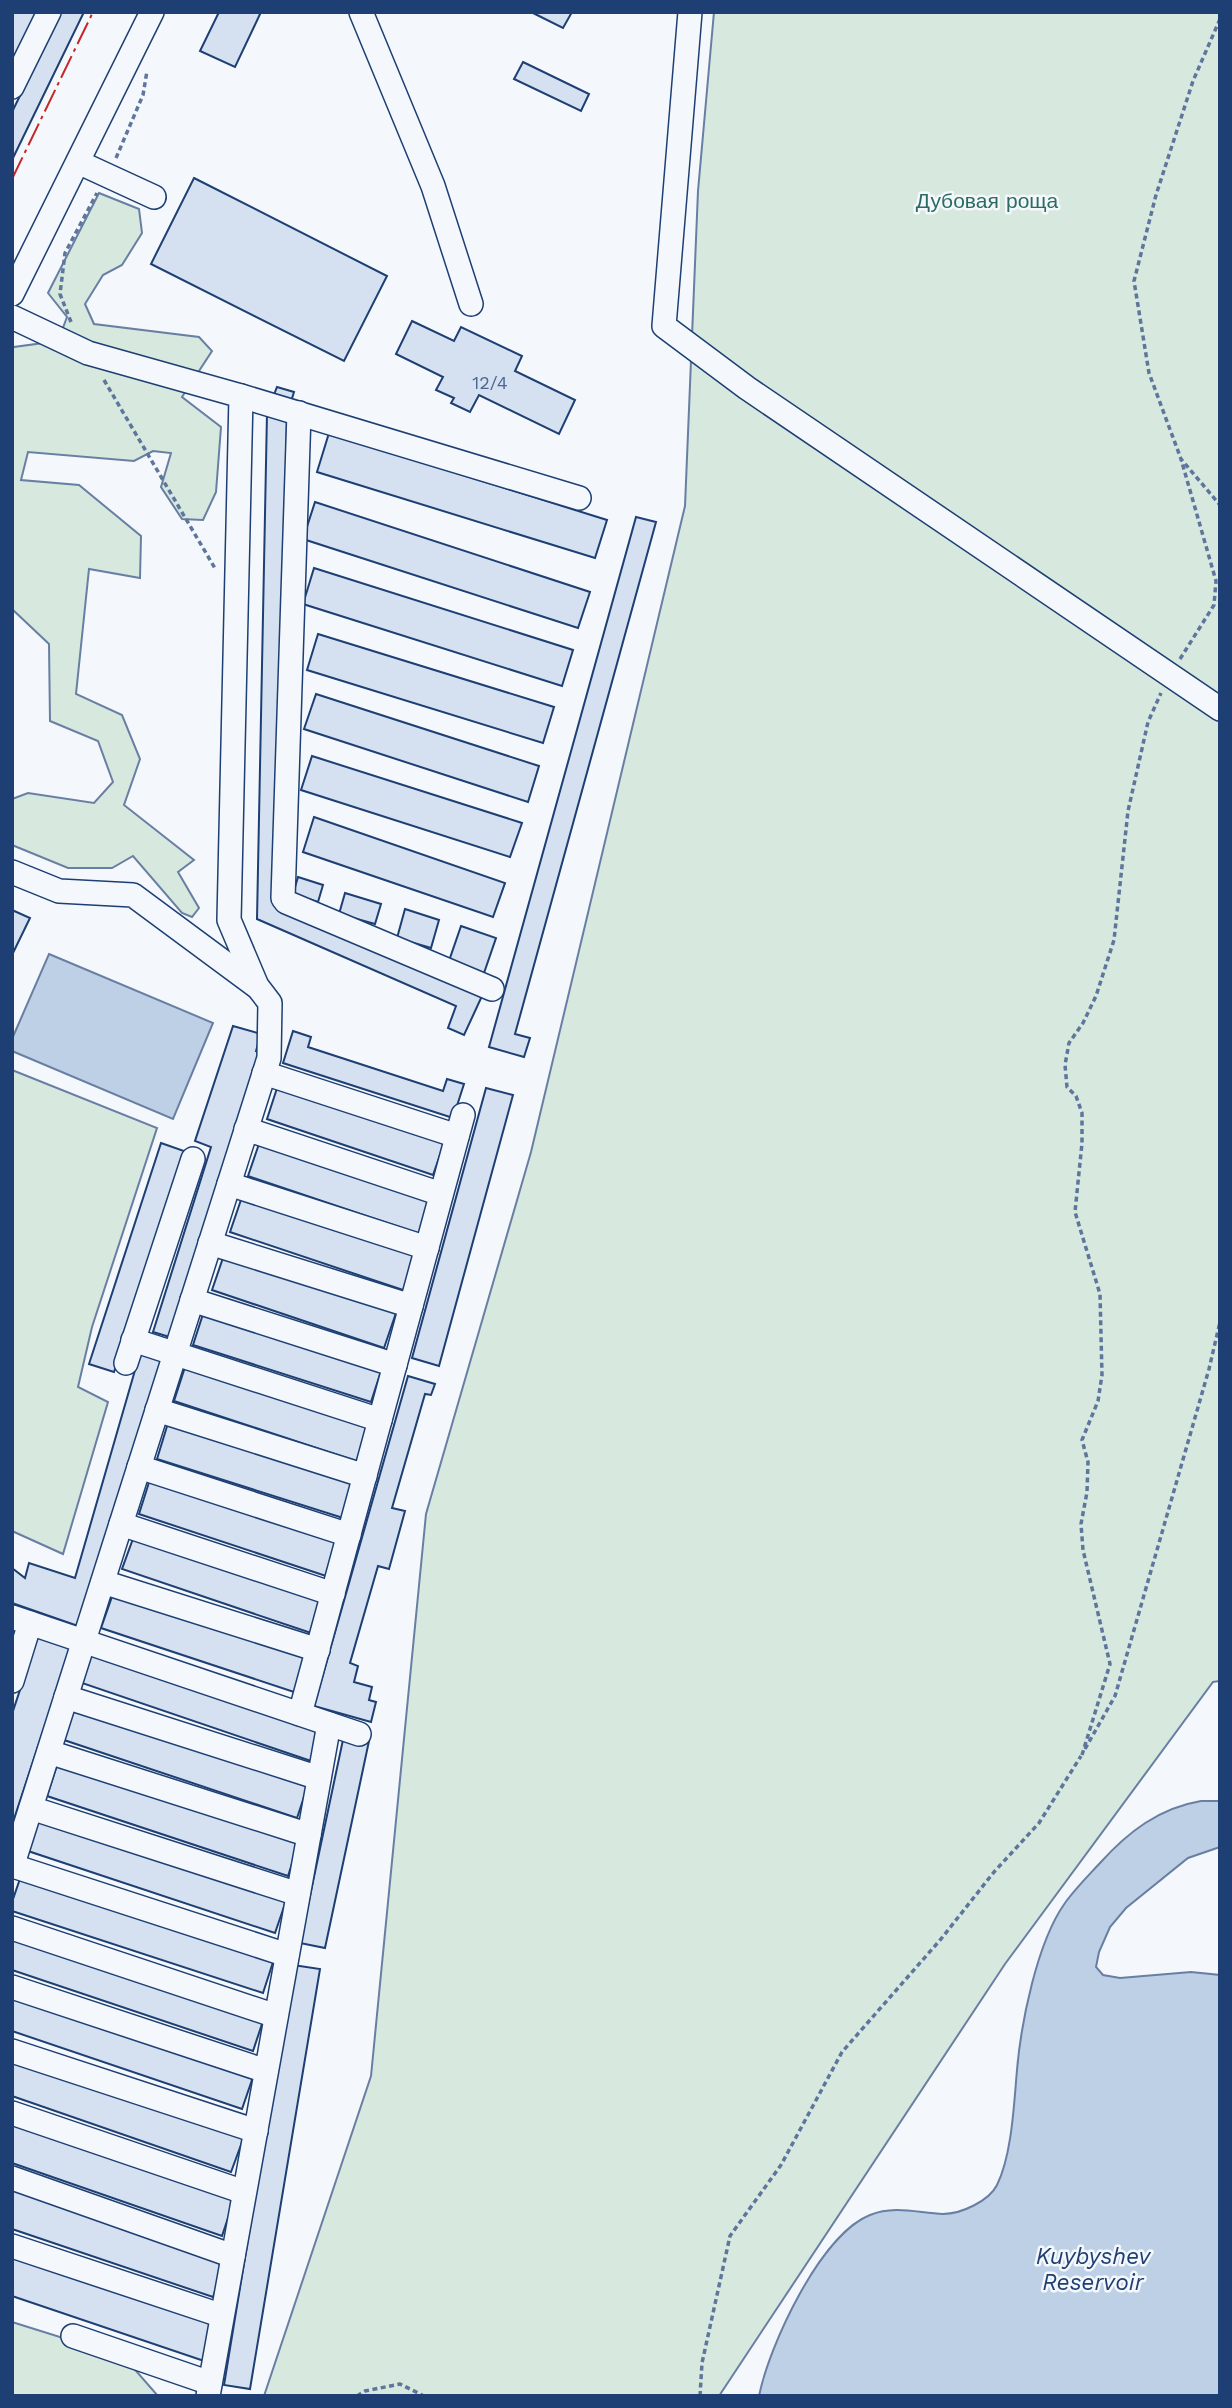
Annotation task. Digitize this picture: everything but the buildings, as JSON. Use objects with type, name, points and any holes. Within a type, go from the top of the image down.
[{"type":"lane","points":[[12,87],[49,12]]},
{"type":"lane","points":[[12,294],[152,12]]},
{"type":"lane","points":[[361,12],[433,186],[471,304]]},
{"type":"lane","points":[[690,12],[664,326],[747,388],[1220,709]]},
{"type":"lane","points":[[78,162],[154,197]]},
{"type":"lane","points":[[12,317],[88,353],[579,498]]},
{"type":"lane","points":[[241,396],[229,920],[257,986],[270,1003],[269,1058],[13,1866],[287,1955]]},
{"type":"lane","points":[[299,414],[284,898],[286,902],[492,989]]},
{"type":"lane","points":[[12,872],[59,891],[133,895],[257,986]]},
{"type":"lane","points":[[264,1073],[460,1126],[300,1714]]},
{"type":"lane","points":[[246,1129],[442,1194]]},
{"type":"lane","points":[[126,1363],[192,1158]]},
{"type":"lane","points":[[229,1184],[427,1248]]},
{"type":"lane","points":[[210,1243],[411,1306]]},
{"type":"lane","points":[[192,1300],[395,1366]]},
{"type":"lane","points":[[133,1340],[380,1420]]},
{"type":"lane","points":[[157,1410],[365,1476]]},
{"type":"lane","points":[[139,1466],[349,1535]]},
{"type":"lane","points":[[121,1524],[333,1594]]},
{"type":"lane","points":[[103,1582],[318,1650]]},
{"type":"lane","points":[[12,1680],[21,1620],[359,1734]]},
{"type":"lane","points":[[66,1696],[320,1778]]},
{"type":"lane","points":[[73,2336],[209,2389],[329,1724]]},
{"type":"lane","points":[[49,1752],[309,1835]]},
{"type":"lane","points":[[31,1808],[298,1895]]},
{"type":"lane","points":[[12,1928],[276,2016]]},
{"type":"lane","points":[[12,1987],[266,2071]]},
{"type":"lane","points":[[12,2051],[256,2131]]},
{"type":"lane","points":[[12,2113],[244,2192]]},
{"type":"lane","points":[[12,2178],[233,2256]]},
{"type":"lane","points":[[12,2246],[217,2314]]},
{"type":"path","points":[[1082,1755],[1110,1664],[1083,1550],[1081,1524],[1087,1492],[1088,1462],[1082,1440],[1098,1401],[1102,1375],[1100,1294],[1075,1212],[1082,1113],[1076,1096],[1067,1087],[1065,1065],[1069,1043],[1083,1023],[1096,996],[1114,940],[1128,811],[1148,722],[1169,674],[1190,645],[1213,605],[1216,581],[1181,459],[1149,373],[1134,281],[1156,195],[1193,80],[1220,19]]},
{"type":"path","points":[[146,63],[143,96],[121,148],[65,253],[60,294],[73,327],[218,573]]},
{"type":"path","points":[[1181,459],[1220,505]]},
{"type":"path","points":[[700,2396],[702,2363],[730,2236],[781,2165],[842,2052],[1038,1823],[1082,1755],[1115,1696],[1209,1369],[1220,1322]]},
{"type":"path","points":[[357,2396],[365,2391],[400,2384],[424,2396]]},
{"type":"green space","name":"Дубовая роща","points":[[714,12],[1220,12],[1220,1681],[1213,1682],[1005,1964],[719,2396],[264,2396],[371,2076],[426,1514],[531,1152],[685,506],[698,191]]},
{"type":"green space","points":[[99,193],[139,209],[142,233],[122,265],[103,275],[85,304],[94,324],[199,337],[212,351],[182,397],[221,427],[216,492],[203,520],[182,519],[161,487],[171,453],[153,451],[134,461],[28,452],[21,480],[79,485],[141,536],[140,578],[89,569],[76,694],[122,715],[140,759],[124,805],[194,860],[178,872],[199,908],[192,917],[182,913],[133,856],[112,868],[68,868],[12,845],[12,799],[28,793],[94,803],[113,782],[98,741],[50,721],[49,644],[12,609],[12,350],[14,347],[58,341],[67,317],[48,293]]},
{"type":"green space","points":[[12,1070],[157,1128],[92,1327],[78,1387],[108,1402],[63,1554],[12,1531]]},
{"type":"green space","points":[[12,2322],[124,2357],[158,2396],[12,2396]]},
{"type":"water","points":[[49,954],[213,1023],[173,1119],[12,1051],[12,1039]]},
{"type":"water","name":"Kuybyshev Reservoir","points":[[1201,1801],[1220,1801],[1220,1847],[1188,1858],[1126,1908],[1110,1927],[1099,1952],[1096,1967],[1103,1975],[1120,1978],[1191,1972],[1220,1975],[1220,2396],[759,2396],[774,2349],[800,2294],[833,2245],[851,2226],[870,2215],[888,2210],[943,2214],[958,2212],[974,2206],[993,2191],[1002,2173],[1009,2144],[1019,2051],[1032,1983],[1055,1919],[1077,1888],[1133,1832],[1171,1809]]},
{"type":"power","points":[[12,179],[93,12]]}]
